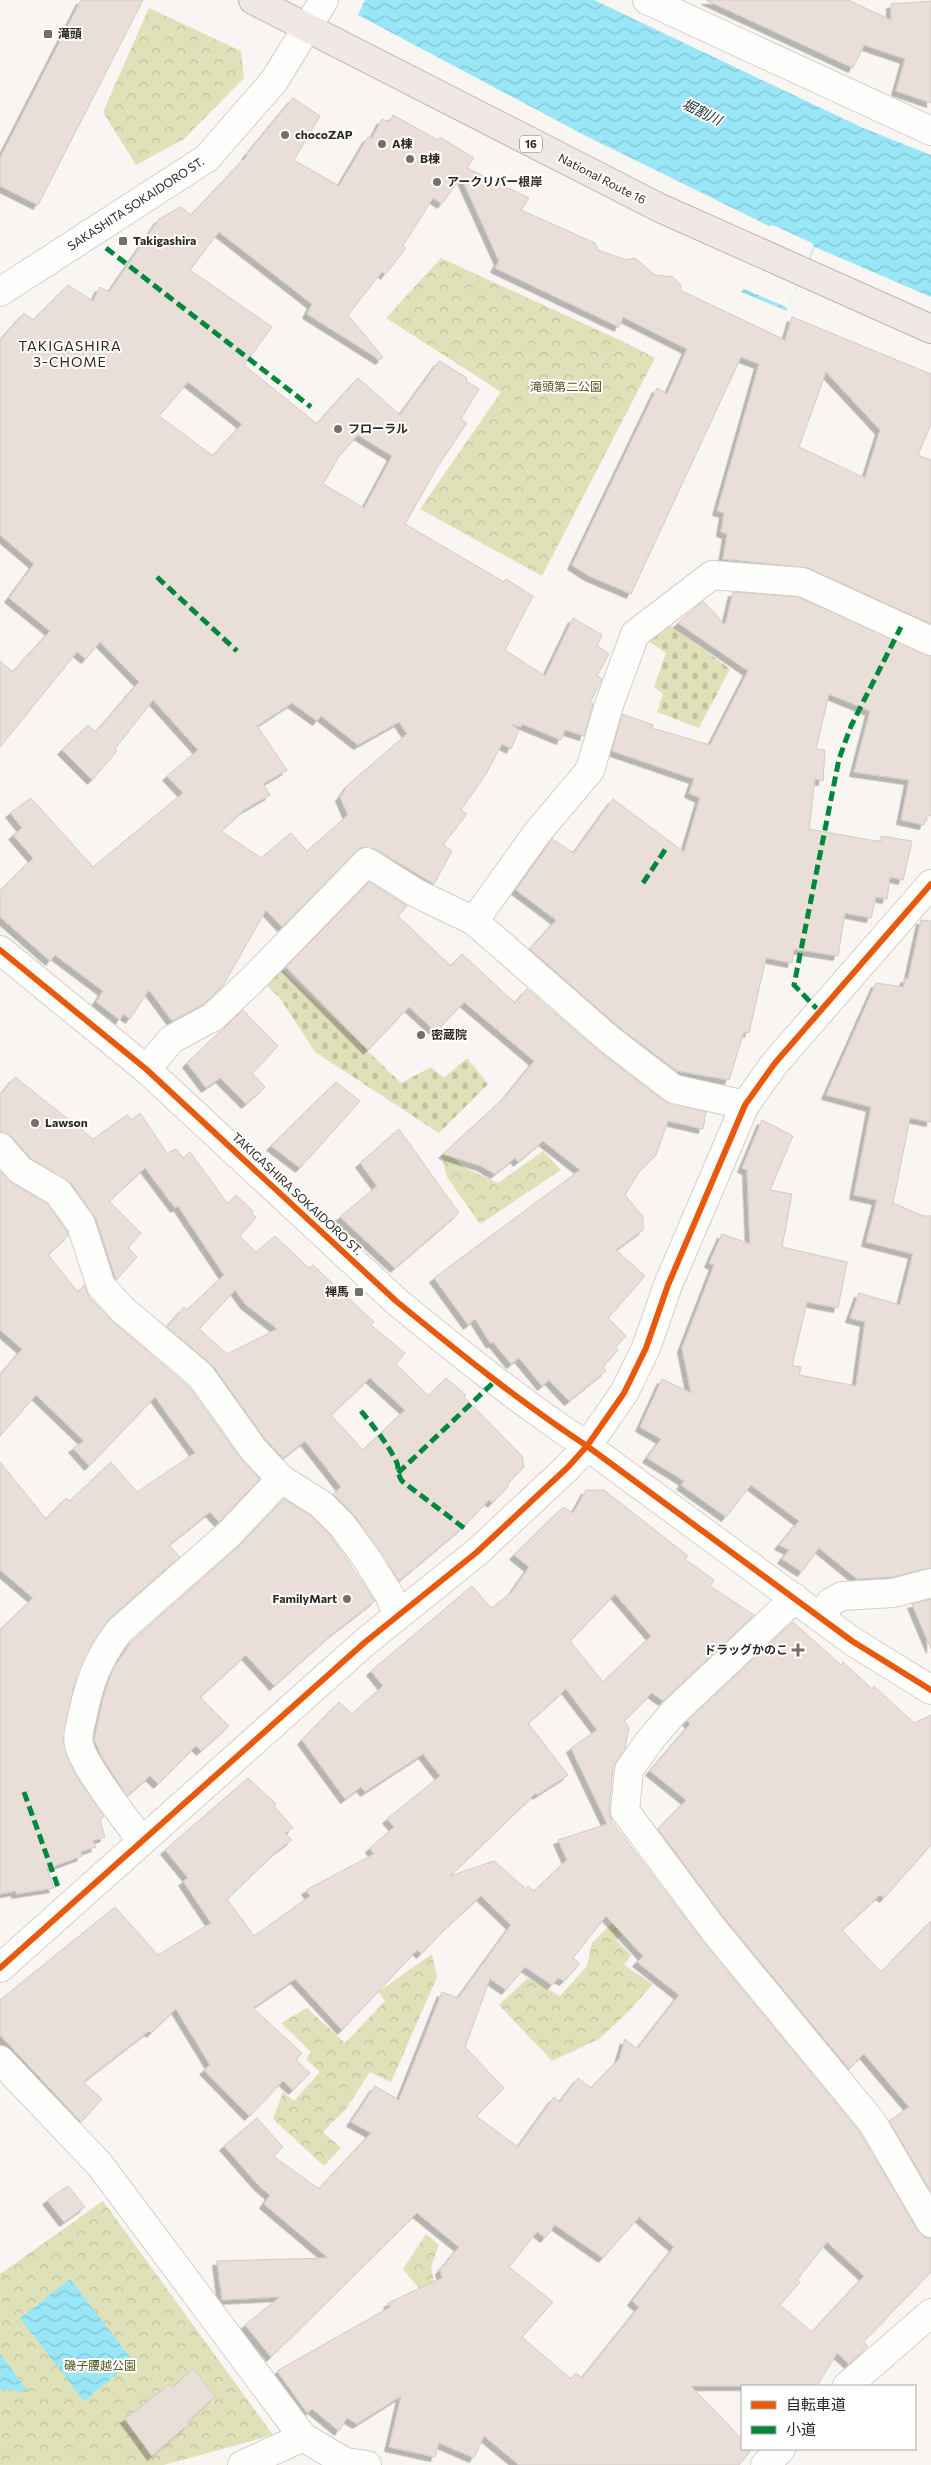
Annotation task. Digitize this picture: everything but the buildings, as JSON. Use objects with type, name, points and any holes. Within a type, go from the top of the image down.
[{"type":"highway","name":"National Route 16","points":[[253,0],[660,208],[931,329]]},
{"type":"street","points":[[647,0],[931,131]]},
{"type":"street","name":"SAKASHITA SOKAIDORO ST.","points":[[0,292],[207,158],[274,81],[324,1]]},
{"type":"street","points":[[474,921],[537,833],[590,770],[609,705],[635,634],[712,575],[802,582],[931,640]]},
{"type":"street","points":[[146,1069],[172,1039],[212,1017],[252,980],[367,862],[416,893],[474,921],[610,1040],[674,1089],[744,1105]]},
{"type":"street","points":[[0,1968],[364,1643],[477,1552],[568,1467],[587,1446],[624,1393],[646,1348],[668,1284],[744,1105],[774,1063],[931,884]]},
{"type":"street","name":"TAKIGASHIRA SOKAIDORO ST.","points":[[0,950],[146,1069],[396,1301],[554,1425],[587,1446],[852,1641],[931,1690]]},
{"type":"street","points":[[0,1147],[20,1170],[58,1192],[81,1224],[101,1286],[122,1309],[201,1376],[253,1449],[281,1479],[321,1504],[342,1525],[385,1588],[397,1616]]},
{"type":"street","points":[[142,1841],[85,1760],[78,1744],[78,1733],[90,1682],[104,1651],[119,1632],[229,1534],[281,1479]]},
{"type":"street","points":[[820,1617],[831,1602],[842,1596],[893,1593],[931,1583]]},
{"type":"street","points":[[795,1598],[674,1712],[650,1740],[629,1770],[624,1812],[713,1929],[872,2122],[931,2222]]},
{"type":"street","points":[[0,2060],[100,2165],[303,2437],[345,2462],[367,2465]]},
{"type":"street","points":[[848,2385],[931,2313]]},
{"type":"street","points":[[242,2465],[303,2437]]},
{"type":"street","points":[[765,2465],[780,2450]]},
{"type":"green space","points":[[149,8],[241,51],[244,78],[184,139],[136,165],[103,112]]},
{"type":"green space","name":"滝頭第二公園","points":[[441,258],[655,358],[542,576],[420,509],[501,392],[386,318]]},
{"type":"green space","points":[[669,624],[730,669],[699,728],[657,712],[663,694],[654,687],[666,653],[647,640]]},
{"type":"green space","points":[[281,968],[401,1083],[431,1067],[444,1078],[467,1058],[488,1084],[439,1133],[315,1052],[280,998],[264,983]]},
{"type":"green space","points":[[448,1151],[463,1167],[498,1183],[543,1151],[561,1170],[480,1224],[447,1177],[441,1155]]},
{"type":"green space","points":[[621,1914],[632,1928],[616,1940],[631,1955],[624,1965],[653,1984],[629,2011],[599,2039],[552,2061],[499,2005],[528,1978],[560,1996],[587,1966],[592,1943]]},
{"type":"green space","points":[[432,1954],[437,1977],[391,2082],[370,2072],[346,2109],[323,2132],[341,2148],[324,2166],[273,2119],[283,2092],[294,2101],[320,2072],[306,2059],[311,2052],[281,2023],[307,2008],[345,2043],[385,2001],[378,1992]]},
{"type":"green space","name":"磯子腰越公園","points":[[103,2201],[273,2435],[164,2465],[0,2465],[0,2274]]},
{"type":"green space","points":[[426,2234],[439,2245],[431,2267],[435,2285],[421,2291],[403,2269]]},
{"type":"water","name":"堀割川","points":[[330,0],[594,0],[863,128],[931,155],[931,297],[815,247],[787,311],[741,292],[769,226],[584,135]]},
{"type":"water","points":[[70,2279],[133,2361],[84,2401],[20,2318]]},
{"type":"water","points":[[0,2353],[28,2392],[0,2389]]},
{"type":"pier","points":[[328,0],[365,0],[357,17]]},
{"type":"pier","points":[[773,225],[812,243],[814,247],[787,311],[786,307],[744,289],[741,292],[768,227]]},
{"type":"marked path","points":[[106,248],[311,407]]},
{"type":"marked path","points":[[157,577],[237,651]]},
{"type":"marked path","points":[[820,1012],[794,985],[839,759],[851,726],[901,627]]},
{"type":"marked path","points":[[643,883],[667,847]]},
{"type":"marked path","points":[[398,1473],[496,1380]]},
{"type":"marked path","points":[[361,1411],[389,1449],[397,1463],[402,1481],[468,1531]]},
{"type":"marked path","points":[[24,1792],[58,1887]]},
{"type":"cycle path","points":[[0,1968],[364,1643],[477,1552],[568,1467],[587,1446],[624,1393],[646,1348],[668,1285],[745,1105],[775,1063],[931,884]]},
{"type":"cycle path","points":[[0,950],[146,1069],[396,1301],[466,1357],[537,1412],[587,1446],[852,1641],[931,1690]]},
{"type":"place","name":"滝頭","points":[[48,34]]},
{"type":"place","name":"chocoZAP","points":[[285,135]]},
{"type":"place","name":"A棟","points":[[382,144]]},
{"type":"place","name":"B棟","points":[[410,159]]},
{"type":"place","name":"アークリバー根岸","points":[[437,182]]},
{"type":"place","name":"Takigashira","points":[[123,241]]},
{"type":"place","name":"フローラル","points":[[338,429]]},
{"type":"place","name":"密蔵院","points":[[421,1035]]},
{"type":"place","name":"Lawson","points":[[35,1123]]},
{"type":"place","name":"禅馬","points":[[359,1292]]},
{"type":"place","name":"FamilyMart","points":[[347,1599]]},
{"type":"place","name":"ドラッグかのこ","points":[[798,1650]]},
{"type":"district","name":"TAKIGASHIRA 3-CHOME","points":[[70,354]]}]
